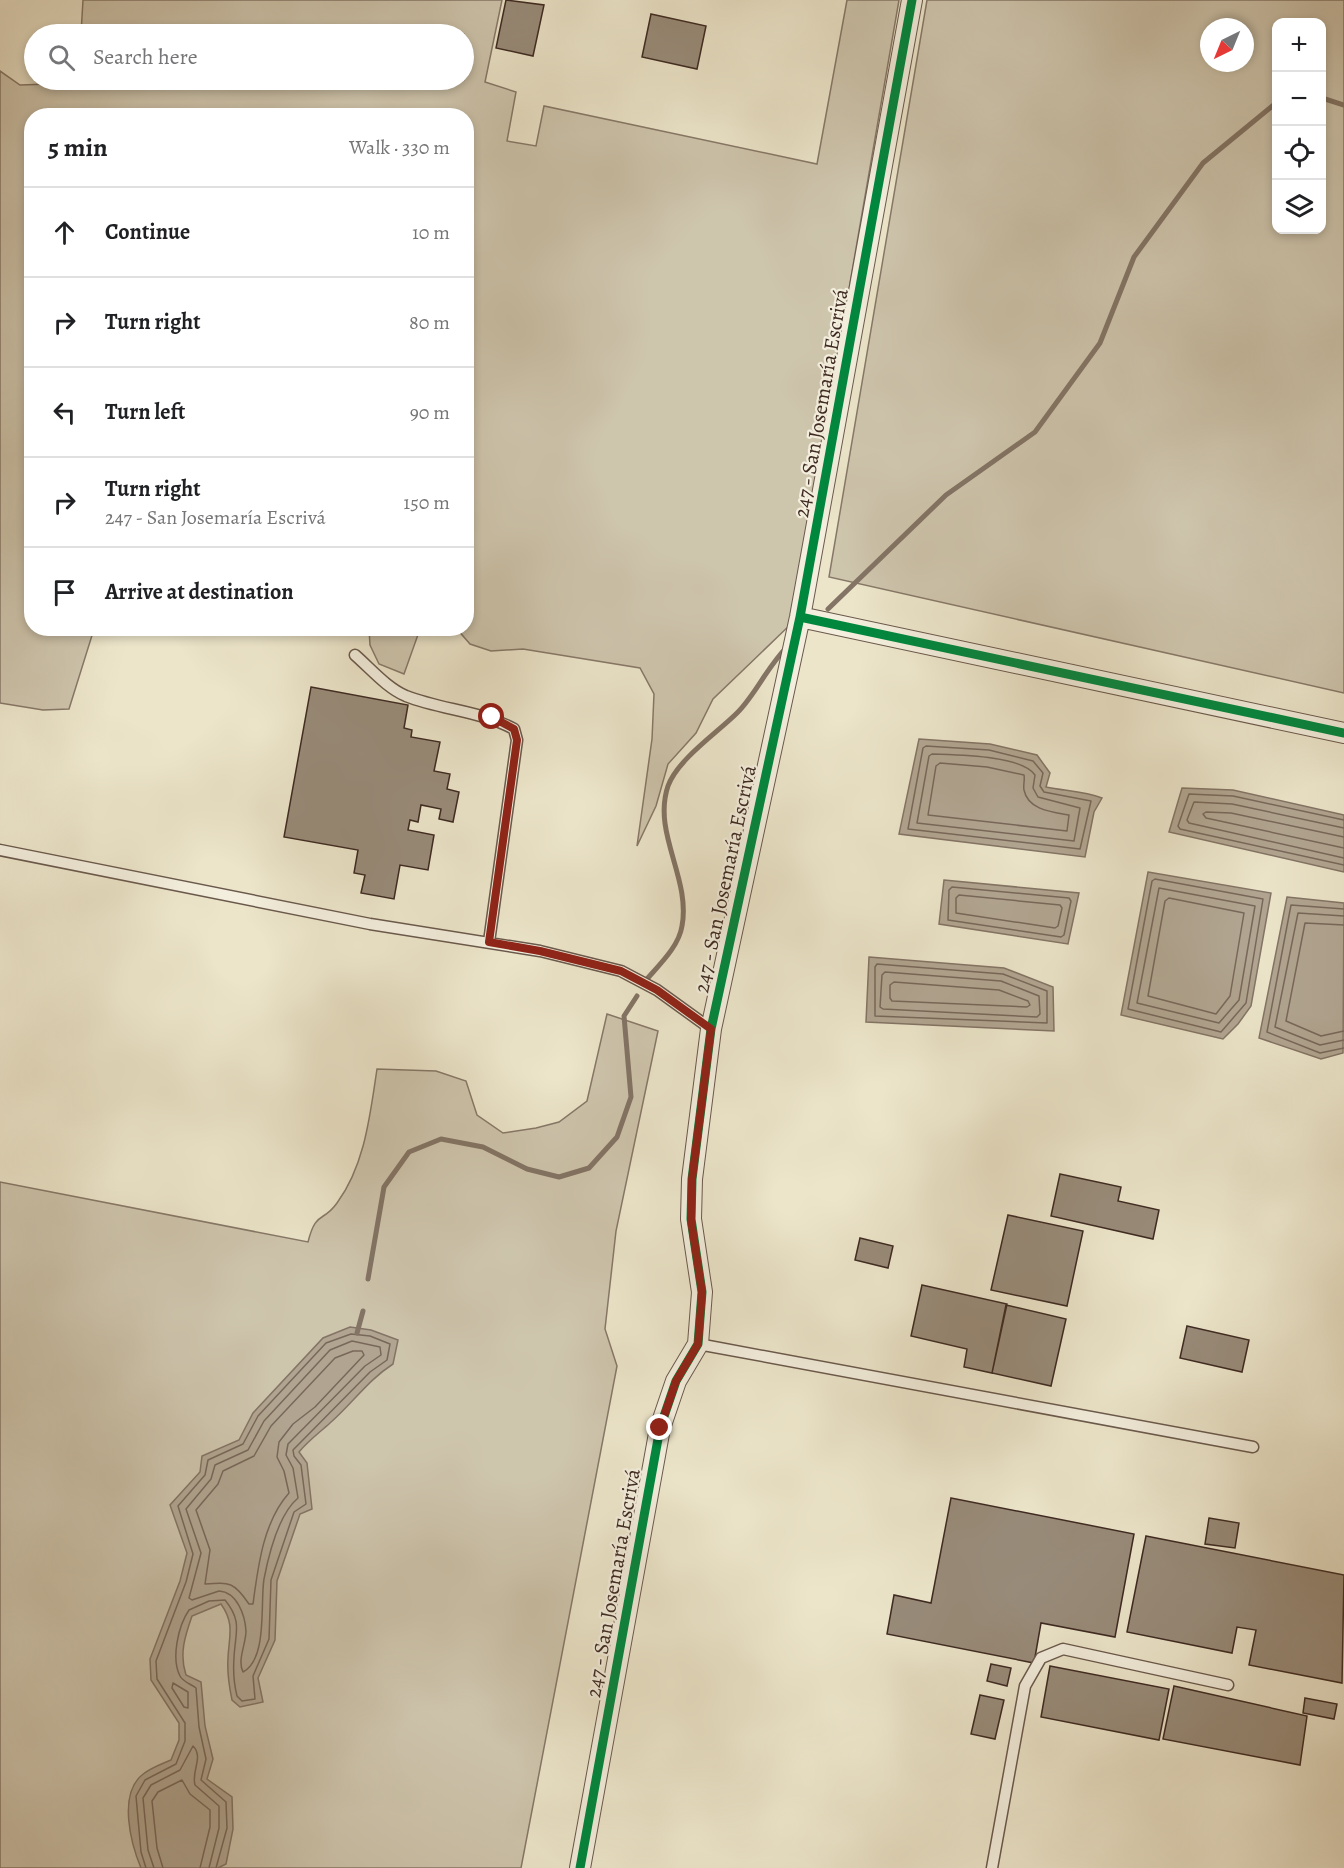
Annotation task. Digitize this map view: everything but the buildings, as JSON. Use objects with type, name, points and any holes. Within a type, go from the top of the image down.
[{"type":"street","name":"247 - San Josemaría Escrivá","points":[[580,1868],[660,1428],[676,1381],[698,1344],[702,1292],[691,1220],[692,1179],[711,1029],[800,617],[912,0]]},
{"type":"street","points":[[800,617],[1344,733]]},
{"type":"lane","points":[[355,655],[392,689],[407,696],[470,714],[492,717],[514,729],[517,740],[489,942]]},
{"type":"lane","points":[[0,850],[370,924],[540,951],[621,971],[657,990],[711,1029]]},
{"type":"lane","points":[[698,1344],[1253,1447]]},
{"type":"lane","points":[[992,1868],[1025,1686],[1041,1658],[1063,1648],[1228,1685]]},
{"type":"shaded area","points":[[83,0],[502,0],[485,82],[516,92],[507,141],[536,146],[544,106],[817,164],[847,0],[899,0],[791,624],[713,699],[696,733],[668,764],[656,806],[637,846],[652,739],[654,694],[640,668],[523,649],[491,651],[470,644],[463,636],[474,636],[474,108],[24,108],[24,636],[92,636],[69,709],[43,710],[0,703],[0,71],[20,85],[24,85],[24,90],[474,90],[474,24],[82,24]]},
{"type":"shaded area","points":[[927,0],[1344,0],[1344,693],[829,577]]},
{"type":"shaded area","points":[[369,636],[418,636],[404,674],[379,664],[370,645]]},
{"type":"shaded area","points":[[607,1014],[658,1031],[616,1231],[605,1329],[617,1366],[521,1868],[0,1868],[0,1182],[308,1242],[314,1225],[337,1203],[354,1172],[365,1139],[377,1069],[436,1071],[466,1081],[477,1115],[503,1133],[536,1128],[559,1122],[587,1101]]},
{"type":"water","points":[[919,739],[990,744],[1037,755],[1050,773],[1046,787],[1081,792],[1102,798],[1094,812],[1085,857],[899,834]]},
{"type":"water","points":[[1182,788],[1233,790],[1344,815],[1344,872],[1169,832]]},
{"type":"water","points":[[1148,872],[1271,893],[1251,1006],[1223,1039],[1121,1015]]},
{"type":"water","points":[[944,880],[1079,893],[1068,944],[939,924]]},
{"type":"water","points":[[1287,897],[1344,903],[1343,1053],[1321,1059],[1259,1038]]},
{"type":"water","points":[[869,957],[1004,968],[1053,987],[1054,1031],[866,1022]]},
{"type":"water","points":[[350,1327],[371,1330],[398,1340],[393,1364],[376,1377],[299,1452],[307,1463],[312,1509],[300,1514],[277,1581],[275,1640],[258,1678],[263,1702],[240,1707],[232,1700],[228,1669],[230,1624],[221,1604],[192,1616],[185,1638],[183,1660],[186,1675],[201,1682],[205,1726],[213,1759],[207,1779],[232,1797],[233,1829],[226,1864],[218,1868],[141,1868],[129,1820],[130,1795],[142,1775],[171,1760],[179,1740],[179,1723],[151,1680],[150,1659],[180,1581],[187,1553],[170,1505],[200,1472],[202,1456],[239,1440],[253,1413],[323,1338]]},
{"type":"waterway","points":[[1326,99],[1344,105]]},
{"type":"waterway","points":[[828,609],[946,495],[1035,432],[1100,343],[1134,257],[1203,163],[1272,106]]},
{"type":"waterway","points":[[647,979],[673,948],[682,926],[681,890],[665,821],[664,804],[668,786],[689,756],[744,706],[773,663],[787,647]]},
{"type":"waterway","points":[[368,1279],[384,1187],[409,1152],[441,1139],[483,1147],[527,1169],[559,1177],[589,1168],[617,1137],[631,1097],[624,1016],[637,996]]},
{"type":"waterway","points":[[357,1333],[363,1311]]},
{"type":"cycle path","points":[[580,1868],[660,1428],[676,1381],[698,1344],[702,1292],[691,1219],[692,1179],[711,1029],[800,617],[912,0]]},
{"type":"cycle path","points":[[800,617],[1344,733]]},
{"type":"route","points":[[492,717],[514,729],[517,740],[502,835],[489,942],[540,951],[621,971],[657,990],[711,1029],[692,1179],[691,1220],[702,1292],[698,1344],[676,1381],[660,1428]]}]
